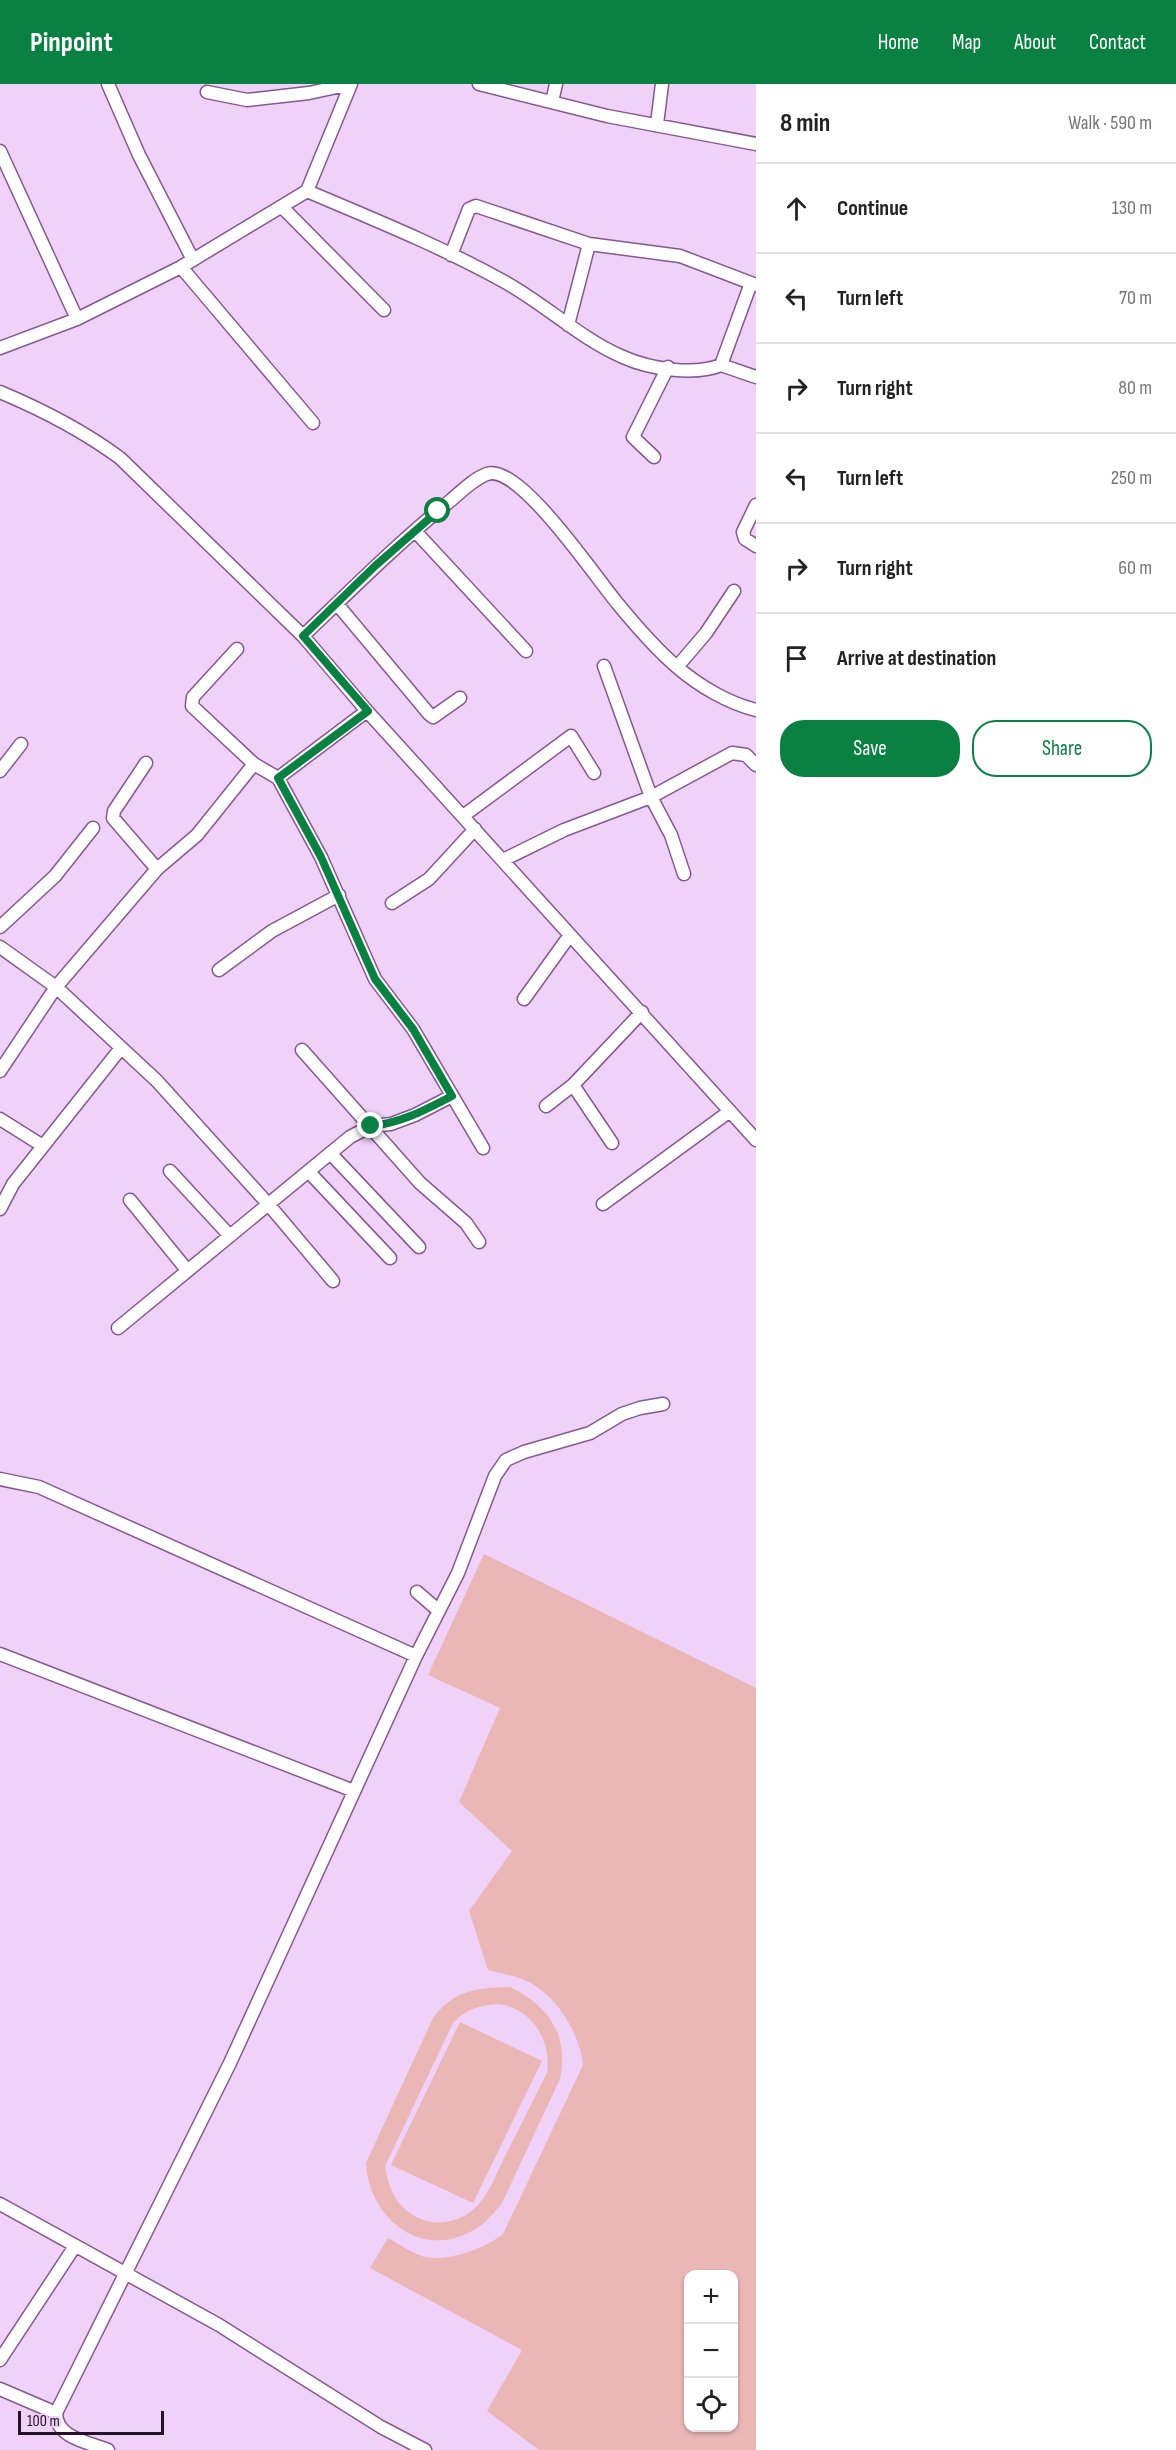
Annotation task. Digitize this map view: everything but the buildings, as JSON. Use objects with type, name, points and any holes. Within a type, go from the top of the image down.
[{"type":"street","points":[[108,84],[139,155],[193,260]]},
{"type":"street","points":[[207,92],[247,100],[271,99],[351,84]]},
{"type":"street","points":[[0,348],[77,320],[181,267],[283,208],[307,191],[351,84]]},
{"type":"street","points":[[478,84],[607,116],[755,140]]},
{"type":"street","points":[[552,102],[556,84]]},
{"type":"street","points":[[657,124],[662,84]]},
{"type":"street","points":[[0,151],[77,320]]},
{"type":"street","points":[[307,191],[504,281],[568,325],[622,357],[647,365],[668,367],[709,370],[721,365],[756,377]]},
{"type":"street","points":[[451,255],[469,209],[476,206],[588,244],[680,256],[754,284],[721,365]]},
{"type":"street","points":[[283,208],[384,310]]},
{"type":"street","points":[[568,325],[588,244]]},
{"type":"street","points":[[181,267],[313,423]]},
{"type":"street","points":[[654,457],[633,437],[668,367]]},
{"type":"street","points":[[0,392],[45,410],[91,437],[120,458],[303,636],[756,1140]]},
{"type":"street","points":[[303,636],[415,531],[489,473],[505,476],[557,525],[617,603],[677,668],[734,704],[756,710]]},
{"type":"street","points":[[756,505],[743,532],[745,539],[756,546]]},
{"type":"street","points":[[415,531],[526,651]]},
{"type":"street","points":[[677,668],[706,633],[735,591]]},
{"type":"street","points":[[337,604],[433,717],[460,698]]},
{"type":"street","points":[[237,649],[191,702],[192,706],[254,764],[278,778],[339,895],[375,979],[413,1029],[483,1148]]},
{"type":"street","points":[[604,666],[651,797],[671,835],[684,874]]},
{"type":"street","points":[[278,778],[368,711]]},
{"type":"street","points":[[463,816],[571,736],[594,773]]},
{"type":"street","points":[[0,771],[21,744]]},
{"type":"street","points":[[503,860],[564,830],[651,797],[732,753],[746,754],[756,765]]},
{"type":"street","points":[[146,763],[112,818],[158,869]]},
{"type":"street","points":[[0,1071],[56,987],[158,869],[182,851],[197,835],[254,764]]},
{"type":"street","points":[[0,927],[55,876],[93,828]]},
{"type":"street","points":[[392,903],[429,879],[475,830]]},
{"type":"street","points":[[219,970],[272,931],[339,895]]},
{"type":"street","points":[[524,999],[570,935]]},
{"type":"street","points":[[0,947],[56,987],[157,1082],[269,1205],[333,1281]]},
{"type":"street","points":[[546,1106],[573,1085],[642,1012]]},
{"type":"street","points":[[0,1209],[14,1184],[121,1048]]},
{"type":"street","points":[[302,1050],[420,1183],[466,1223],[479,1242]]},
{"type":"street","points":[[573,1085],[612,1143]]},
{"type":"street","points":[[118,1328],[350,1137],[371,1126],[391,1124],[415,1115],[452,1096]]},
{"type":"street","points":[[603,1204],[730,1112]]},
{"type":"street","points":[[0,1119],[43,1146]]},
{"type":"street","points":[[331,1154],[419,1247]]},
{"type":"street","points":[[170,1170],[230,1236]]},
{"type":"street","points":[[309,1172],[390,1258]]},
{"type":"street","points":[[130,1200],[187,1270]]},
{"type":"street","points":[[108,2450],[62,2432],[56,2422],[56,2413],[123,2273],[230,2063],[416,1656],[458,1573],[495,1476],[506,1460],[524,1452],[590,1433],[622,1414],[663,1404]]},
{"type":"street","points":[[0,1479],[39,1487],[416,1656]]},
{"type":"street","points":[[417,1592],[439,1611]]},
{"type":"street","points":[[0,1654],[354,1791]]},
{"type":"street","points":[[0,2204],[219,2325],[381,2427],[425,2450]]},
{"type":"street","points":[[0,2360],[75,2246]]},
{"type":"street","points":[[0,2389],[56,2413]]},
{"type":"shaded area","points":[[484,1554],[756,1688],[756,2450],[539,2450],[487,2411],[522,2350],[370,2268],[388,2238],[422,2256],[441,2258],[476,2249],[503,2234],[583,2065],[572,2029],[558,2006],[549,1997],[529,1982],[488,1970],[469,1911],[512,1851],[459,1802],[500,1708],[428,1675]]},
{"type":"shaded area","points":[[510,1987],[536,2003],[553,2024],[561,2049],[560,2079],[502,2203],[492,2215],[476,2229],[452,2239],[434,2240],[416,2236],[400,2228],[387,2216],[376,2200],[369,2183],[366,2163],[433,2018],[449,2001],[458,1996],[467,1992]],"holes":[[[499,2004],[511,2007],[530,2020],[543,2038],[548,2061],[547,2073],[491,2186],[478,2205],[455,2220],[434,2222],[421,2219],[400,2204],[392,2191],[385,2166],[453,2023],[468,2011],[486,2005]]]},
{"type":"shaded area","points":[[460,2022],[542,2061],[473,2203],[391,2165]]},
{"type":"route","points":[[371,1126],[391,1124],[415,1115],[452,1096],[413,1029],[375,979],[321,857],[278,778],[368,711],[303,636],[375,566],[438,511]]}]
